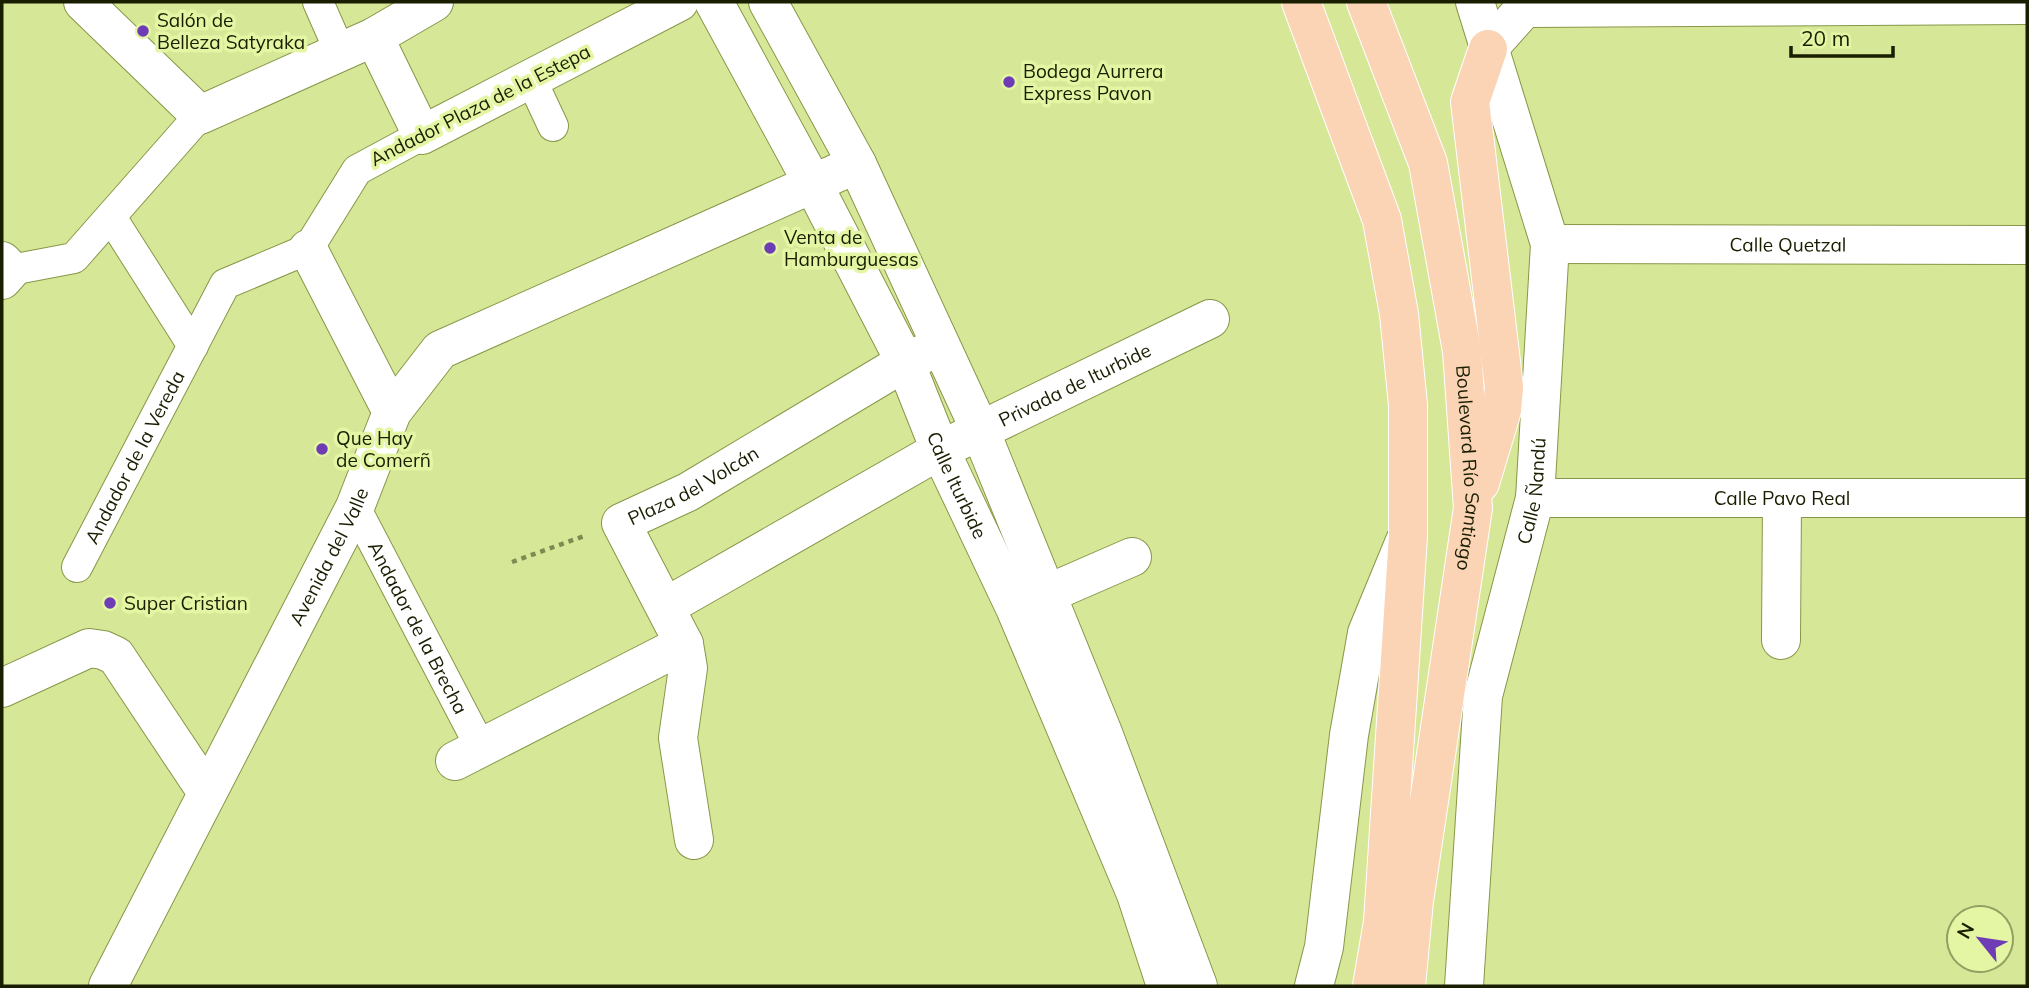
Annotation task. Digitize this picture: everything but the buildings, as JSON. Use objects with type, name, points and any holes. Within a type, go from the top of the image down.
[{"type":"main road","points":[[1301,2],[1382,220],[1399,314],[1408,405],[1408,536],[1383,922],[1371,986]]},
{"type":"main road","name":"Boulevard Río Santiago","points":[[1366,2],[1428,163],[1462,351],[1473,508],[1414,901],[1406,986]]},
{"type":"main road","points":[[1473,508],[1502,410],[1504,387],[1470,102],[1488,49]]},
{"type":"street","points":[[83,2],[200,115]]},
{"type":"street","points":[[318,2],[357,44],[422,135]]},
{"type":"street","points":[[5,270],[74,258],[200,115],[357,44],[434,2]]},
{"type":"street","name":"Andador Plaza de la Estepa","points":[[308,249],[357,170],[679,2]]},
{"type":"street","name":"Calle Iturbide","points":[[714,2],[813,184],[905,362],[940,450],[1031,601]]},
{"type":"street","name":"Calle Iturbide","points":[[768,2],[857,164],[939,347],[980,430],[1031,601],[1136,894],[1186,986]]},
{"type":"street","name":"Calle Ñandú","points":[[1464,986],[1483,696],[1535,498],[1550,244],[1475,2]]},
{"type":"street","points":[[1488,49],[1528,8],[2027,5]]},
{"type":"street","points":[[531,79],[553,126]]},
{"type":"street","name":"Avenida del Valle","points":[[108,986],[206,791],[355,507],[392,412],[440,351],[857,164]]},
{"type":"street","points":[[111,217],[193,346]]},
{"type":"street","name":"Calle Quetzal","points":[[1550,244],[2027,245]]},
{"type":"street","points":[[193,346],[225,284],[308,249],[392,412]]},
{"type":"street","name":"Privada de Iturbide","points":[[940,450],[1210,319]]},
{"type":"street","name":"Andador de la Vereda","points":[[77,567],[193,346]]},
{"type":"street","name":"Plaza del Volcán","points":[[694,840],[678,738],[688,668],[684,644],[667,606],[621,523],[688,492],[905,362],[939,347]]},
{"type":"street","points":[[667,606],[940,450]]},
{"type":"street","name":"Calle Pavo Real","points":[[1535,498],[2027,498]]},
{"type":"street","points":[[1781,639],[1782,500]]},
{"type":"street","name":"Andador de la Brecha","points":[[355,507],[468,754]]},
{"type":"street","points":[[1314,986],[1324,947],[1349,735],[1367,633],[1408,536]]},
{"type":"street","points":[[1031,601],[1132,557]]},
{"type":"street","points":[[468,754],[684,644]]},
{"type":"street","points":[[2,688],[89,648],[116,656],[206,791]]},
{"type":"street","points":[[1467,931],[1481,964],[1483,986]]},
{"type":"path","points":[[512,562],[621,523]]},
{"type":"place","name":"Salón de Belleza Satyraka","points":[[143,31]]},
{"type":"place","name":"Bodega Aurrera Express Pavon","points":[[1009,82]]},
{"type":"place","name":"Venta de Hamburguesas","points":[[770,248]]},
{"type":"place","name":"Que Hay de Comerñ","points":[[322,449]]},
{"type":"place","name":"Super Cristian","points":[[110,603]]}]
